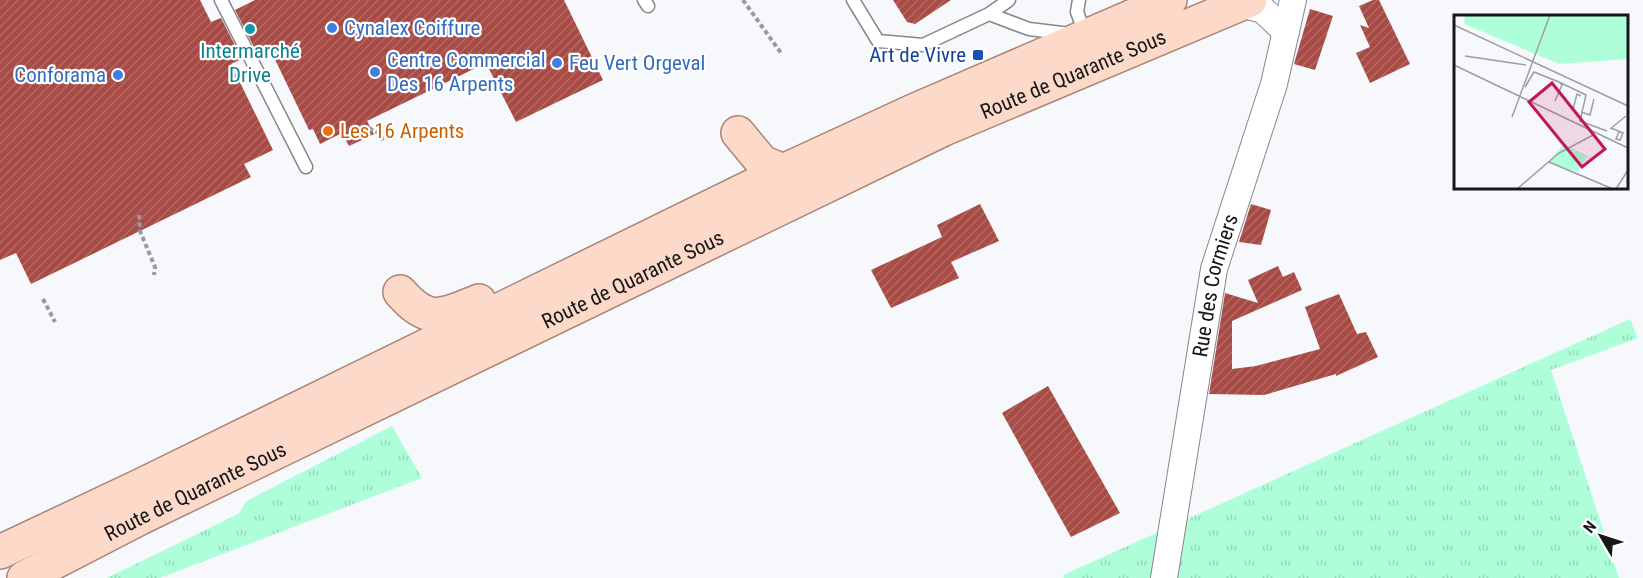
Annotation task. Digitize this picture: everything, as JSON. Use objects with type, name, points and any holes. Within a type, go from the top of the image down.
[{"type":"main road","name":"Route de Quarante Sous","points":[[24,578],[140,518],[865,166],[965,120],[1092,50],[1170,0]]},
{"type":"main road","name":"Route de Quarante Sous","points":[[0,552],[142,485],[783,171],[911,112],[1092,50],[1245,2]]},
{"type":"main road","points":[[738,133],[762,162],[783,171]]},
{"type":"main road","points":[[400,291],[414,308],[424,313],[444,316],[487,298],[500,310]]},
{"type":"street","name":"Rue des Cormiers","points":[[1164,578],[1214,269],[1274,84],[1293,0]]},
{"type":"street","points":[[1245,2],[1263,9],[1286,32]]},
{"type":"lane","points":[[221,0],[306,167]]},
{"type":"lane","points":[[853,0],[878,41],[922,45],[989,14],[1009,0]]},
{"type":"lane","points":[[1079,0],[1077,12],[1092,50]]},
{"type":"lane","points":[[989,14],[1092,50]]},
{"type":"path","points":[[743,0],[781,53]]},
{"type":"path","points":[[369,128],[380,134],[383,141]]},
{"type":"path","points":[[139,215],[140,231],[155,267],[154,275]]},
{"type":"path","points":[[43,299],[55,322]]},
{"type":"green space","points":[[1630,319],[1638,338],[1551,370],[1619,578],[1064,578],[1063,575]]},
{"type":"green space","points":[[392,426],[422,478],[160,578],[107,578],[238,514],[248,500]]},
{"type":"building","name":"Conforama","points":[[0,0],[200,0],[211,22],[221,18],[242,59],[231,64],[273,150],[244,164],[251,177],[31,284],[16,253],[0,260]]},
{"type":"building","name":"Centre Commercial Des 16 Arpents","points":[[255,0],[564,0],[603,80],[516,122],[486,63],[367,121],[374,134],[362,140],[349,146],[342,133],[320,144],[313,129],[309,130],[268,45],[256,51],[235,10]]},
{"type":"building","points":[[893,0],[951,0],[915,24],[907,22]]},
{"type":"building","points":[[1379,0],[1410,64],[1370,83],[1356,53],[1370,47],[1360,25],[1369,28],[1359,6]]},
{"type":"building","points":[[1310,9],[1333,16],[1315,70],[1294,64]]},
{"type":"building","points":[[980,204],[999,241],[951,262],[959,278],[891,308],[871,270],[942,237],[937,225]]},
{"type":"building","points":[[1251,204],[1271,210],[1261,245],[1239,242]]},
{"type":"building","points":[[1278,266],[1283,277],[1294,272],[1302,290],[1232,321],[1232,369],[1256,366],[1320,349],[1305,307],[1339,294],[1357,334],[1366,332],[1378,357],[1336,376],[1336,374],[1264,395],[1209,394],[1225,293],[1258,303],[1248,280]]},
{"type":"building","points":[[1048,386],[1120,513],[1071,537],[1002,413]]},
{"type":"place","name":"Cynalex Coiffure","points":[[332,28]]},
{"type":"place","name":"Intermarché Drive","points":[[250,29]]},
{"type":"place","name":"Art de Vivre","points":[[978,55]]},
{"type":"place","name":"Feu Vert Orgeval","points":[[557,63]]},
{"type":"place","name":"Centre Commercial Des 16 Arpents","points":[[375,72]]},
{"type":"place","name":"Conforama","points":[[118,75]]},
{"type":"place","name":"Les 16 Arpents","points":[[328,131]]}]
